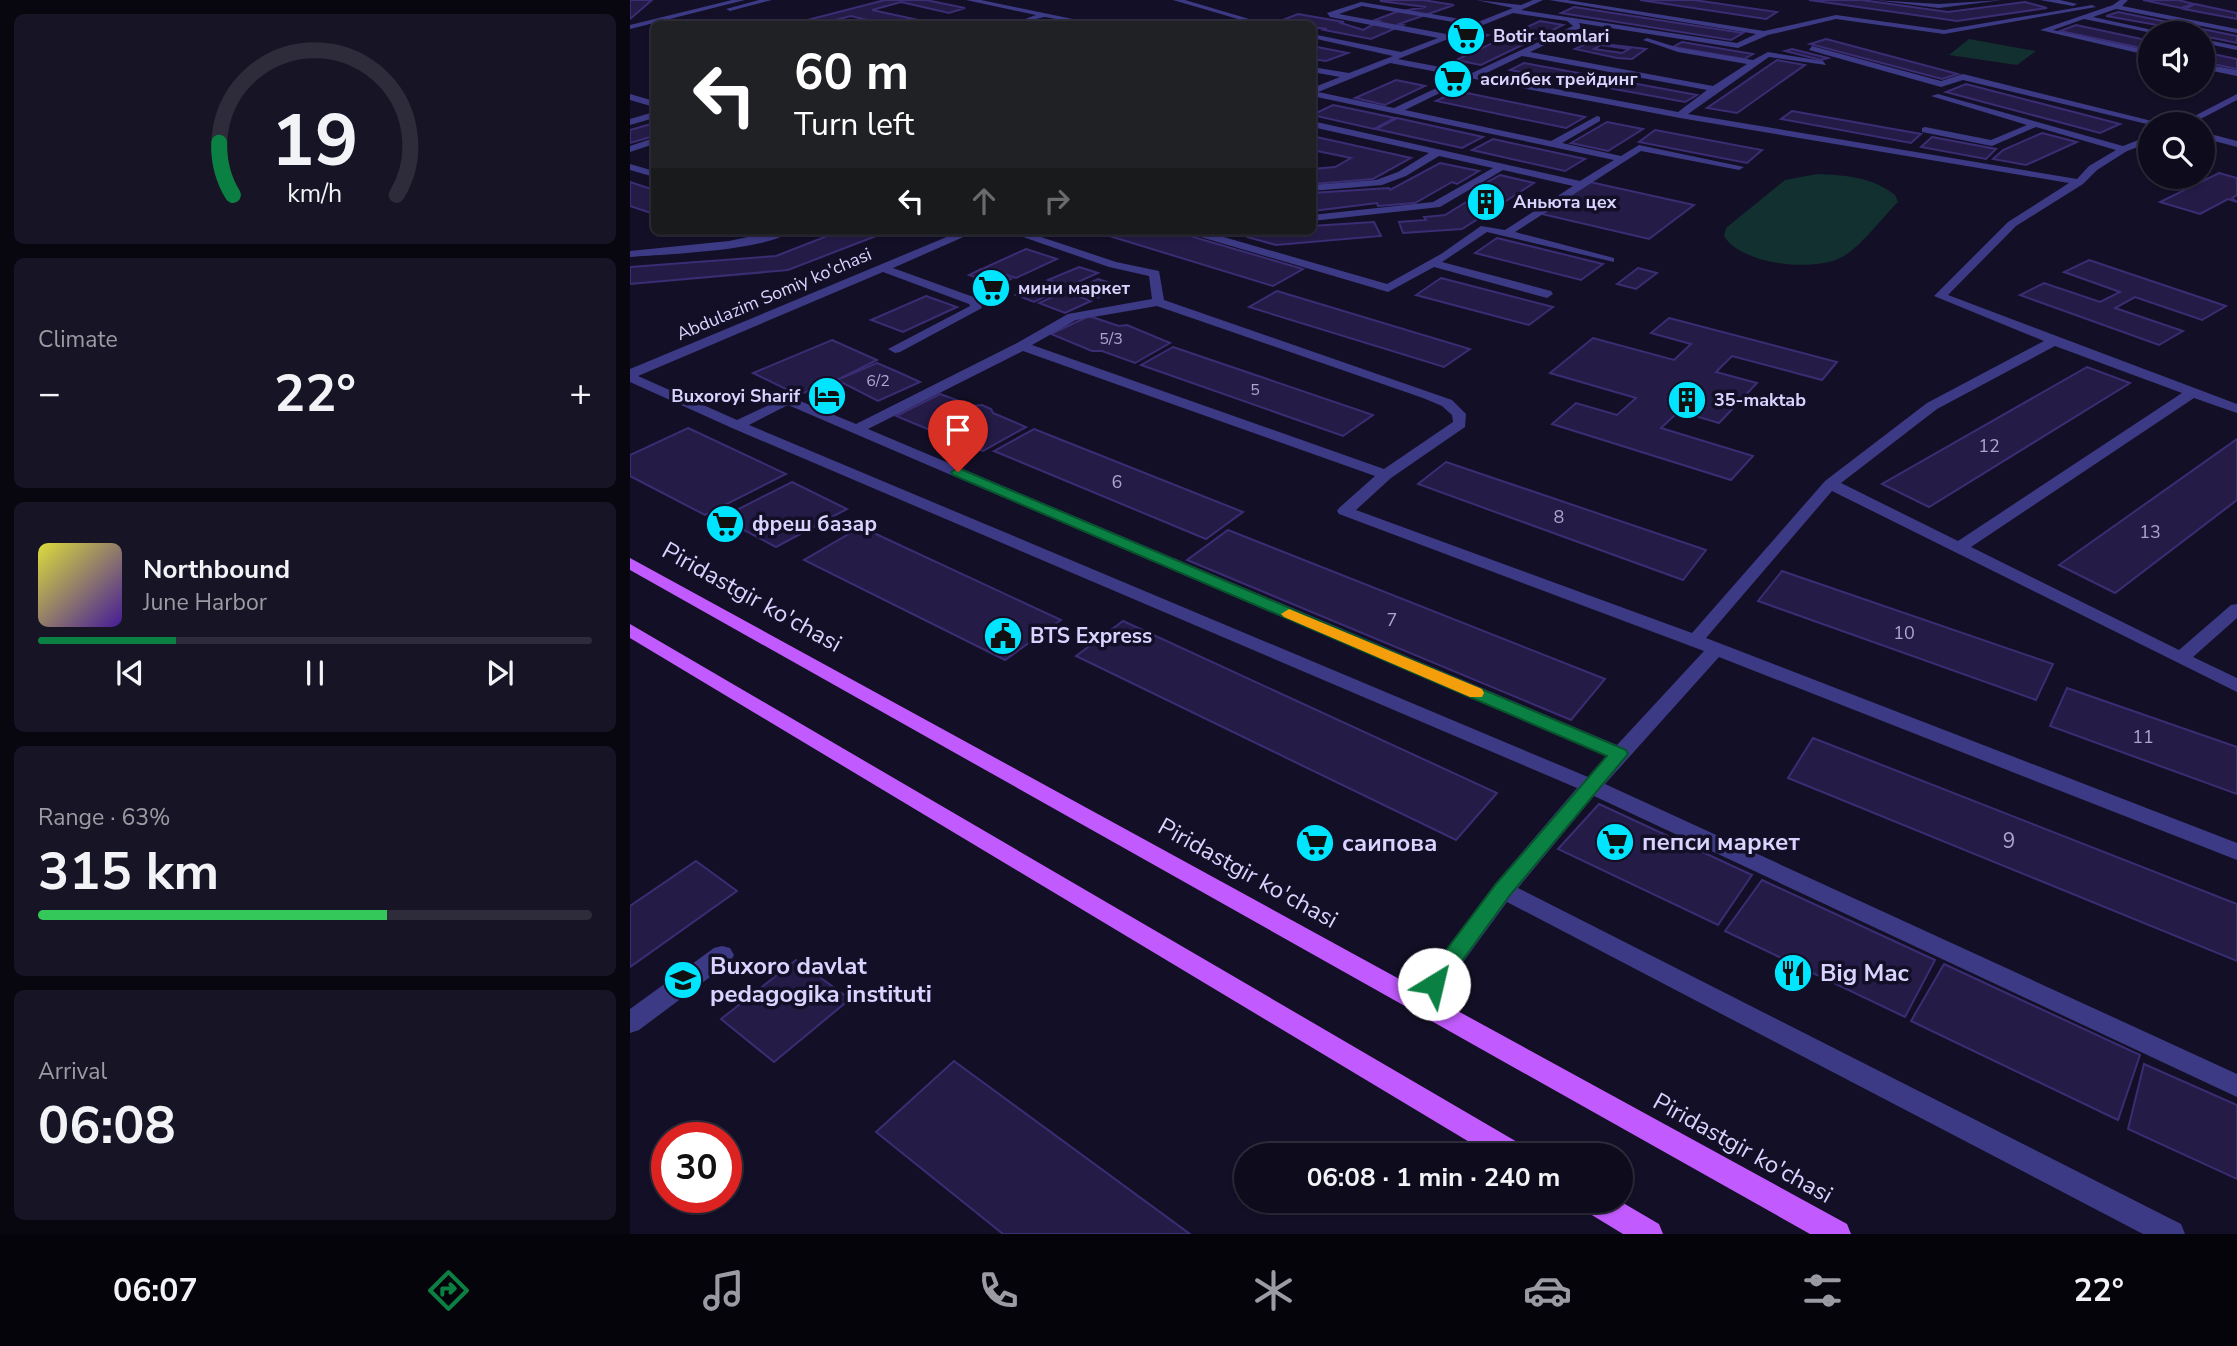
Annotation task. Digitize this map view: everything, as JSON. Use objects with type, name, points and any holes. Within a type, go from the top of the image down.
[{"type":"main road","name":"Piridastgir ko'chasi","points":[[630,563],[1836,1234]]},
{"type":"main road","points":[[630,630],[1495,1143]]},
{"type":"main road","points":[[1613,1213],[1648,1234]]},
{"type":"street","points":[[655,21],[741,0]]},
{"type":"street","points":[[682,21],[768,0]]},
{"type":"street","points":[[970,0],[1077,21]]},
{"type":"street","points":[[1177,0],[1251,21]]},
{"type":"street","points":[[1479,0],[1569,19],[1738,46],[1765,33],[1836,17],[1944,32],[2092,7]]},
{"type":"street","points":[[1316,90],[1539,0]]},
{"type":"street","points":[[1553,0],[1765,33]]},
{"type":"street","points":[[1878,0],[1939,6],[1999,0]]},
{"type":"street","points":[[2043,0],[2112,8],[2237,31]]},
{"type":"street","points":[[2124,0],[2112,8],[2044,30],[2138,51]]},
{"type":"street","points":[[1447,37],[1330,15],[1361,4],[1478,24]]},
{"type":"street","points":[[1024,21],[1045,15]]},
{"type":"street","points":[[2084,18],[2138,28]]},
{"type":"street","points":[[1569,19],[1578,26],[1619,33],[1678,50],[1754,62]]},
{"type":"street","points":[[630,27],[651,22]]},
{"type":"street","points":[[1765,22],[1791,26]]},
{"type":"street","points":[[1474,76],[1578,26]]},
{"type":"street","points":[[630,34],[651,29]]},
{"type":"street","points":[[1316,37],[1402,55]]},
{"type":"street","points":[[2215,43],[2237,48]]},
{"type":"street","points":[[1812,48],[1941,84],[1963,77],[2138,119]]},
{"type":"street","points":[[1522,53],[1714,89]]},
{"type":"street","points":[[1680,115],[1768,54],[1823,63]]},
{"type":"street","points":[[1390,60],[1680,115],[2079,182]]},
{"type":"street","points":[[2215,69],[2237,74]]},
{"type":"street","points":[[1316,70],[1349,76]]},
{"type":"street","points":[[1395,111],[1443,88]]},
{"type":"street","points":[[1316,93],[1623,159]]},
{"type":"street","points":[[1936,96],[2124,149]]},
{"type":"street","points":[[630,97],[651,103]]},
{"type":"street","points":[[2210,112],[2235,100]]},
{"type":"street","points":[[630,122],[651,116]]},
{"type":"street","points":[[1553,144],[1597,119]]},
{"type":"street","points":[[1925,130],[1992,143],[2036,124]]},
{"type":"street","points":[[1316,125],[1583,185]]},
{"type":"street","points":[[2215,138],[2237,144]]},
{"type":"street","points":[[633,148],[651,142]]},
{"type":"street","points":[[2138,143],[2093,168],[2079,182],[2012,224],[1940,296],[2237,409]]},
{"type":"street","points":[[633,148],[651,151]]},
{"type":"street","points":[[1507,233],[1639,148],[1739,167]]},
{"type":"street","points":[[1316,188],[1378,183],[1402,174],[1438,152]]},
{"type":"street","points":[[630,167],[651,173]]},
{"type":"street","points":[[1316,218],[1436,205],[1501,167]]},
{"type":"street","points":[[1205,235],[1388,288],[1445,256],[1485,228],[1610,260]]},
{"type":"street","points":[[630,254],[737,244],[776,235]]},
{"type":"street","name":"Abdulazim Somiy ko'chasi","points":[[630,376],[961,235]]},
{"type":"street","points":[[1024,235],[1113,265],[1155,274],[1158,302]]},
{"type":"street","points":[[1432,263],[1552,290],[1445,256]]},
{"type":"street","points":[[882,268],[975,302],[975,308],[895,349]]},
{"type":"street","points":[[856,429],[1022,346],[1072,317],[1158,302],[1428,395],[1447,403],[1459,414],[1460,424],[1386,475],[1345,511],[1695,640],[2237,852]]},
{"type":"street","points":[[1695,640],[1830,484],[1932,406],[2054,341]]},
{"type":"street","points":[[1022,346],[1386,475]]},
{"type":"street","points":[[630,376],[737,425],[1591,786],[2237,1086]]},
{"type":"street","points":[[1960,547],[2193,392]]},
{"type":"street","points":[[737,425],[789,400],[1619,754]]},
{"type":"street","points":[[1830,484],[2237,686]]},
{"type":"street","points":[[2181,659],[2237,609]]},
{"type":"street","points":[[1420,1003],[1503,890],[1619,754],[1716,649]]},
{"type":"street","points":[[1503,890],[2171,1234]]},
{"type":"street","points":[[630,1023],[722,955]]},
{"type":"green space","points":[[1969,39],[2036,51],[2017,65],[1949,55]]},
{"type":"green space","points":[[1817,174],[1848,176],[1877,184],[1895,195],[1898,202],[1858,245],[1832,261],[1798,265],[1762,260],[1733,246],[1724,236],[1726,228],[1785,180]]},
{"type":"building","points":[[630,0],[652,0],[630,19]]},
{"type":"building","points":[[885,0],[926,0],[965,8],[949,13],[901,2],[872,10],[923,21],[871,21],[851,16],[831,21],[804,21]]},
{"type":"building","points":[[1423,0],[1454,5],[1399,24],[1403,25],[1371,39],[1316,28],[1316,21],[1280,21],[1298,14],[1344,22],[1341,23],[1363,30],[1380,21],[1375,20],[1396,12],[1426,7],[1380,1]]},
{"type":"building","points":[[1640,0],[1694,0],[1777,12],[1766,19]]},
{"type":"building","points":[[1809,0],[1862,0],[1948,12],[2025,2],[2047,8],[1957,21]]},
{"type":"building","points":[[2143,0],[2178,0],[2194,4],[2181,8]]},
{"type":"building","points":[[2195,4],[2237,13],[2237,19],[2184,9]]},
{"type":"building","points":[[1574,7],[1743,33],[1731,40],[1561,13]]},
{"type":"building","points":[[2118,12],[2163,21],[2138,22],[2106,16]]},
{"type":"building","points":[[1540,21],[1563,25],[1481,65],[1456,60]]},
{"type":"building","points":[[2076,25],[2138,38],[2138,47],[2060,31]]},
{"type":"building","points":[[2215,32],[2237,36],[2237,43],[2215,38]]},
{"type":"building","points":[[1478,33],[1488,35],[1467,44],[1457,42]]},
{"type":"building","points":[[1826,39],[1958,74],[1942,79],[1810,44]]},
{"type":"building","points":[[1594,40],[1608,42],[1604,44],[1646,49],[1632,59],[1575,49]],"holes":[[[1601,45],[1629,49],[1622,53],[1594,49]]]},
{"type":"building","points":[[1682,42],[1753,54],[1744,59],[1673,47]]},
{"type":"building","points":[[1316,47],[1348,53],[1326,61],[1316,60]]},
{"type":"building","points":[[1792,49],[1828,58],[1821,60],[1785,51]]},
{"type":"building","points":[[2215,54],[2237,59],[2237,69],[2215,64]]},
{"type":"building","points":[[1777,60],[1805,65],[1737,113],[1707,108]]},
{"type":"building","points":[[1524,63],[1697,95],[1685,102],[1510,70]]},
{"type":"building","points":[[1396,80],[1425,86],[1385,105],[1355,98]]},
{"type":"building","points":[[1966,84],[2120,124],[2100,133],[1946,92]]},
{"type":"building","points":[[1457,91],[1585,117],[1566,128],[1436,101]]},
{"type":"building","points":[[1333,105],[1395,118],[1374,129],[1316,116],[1316,113]]},
{"type":"building","points":[[1792,111],[1921,134],[1911,143],[1781,119]]},
{"type":"building","points":[[1397,118],[1483,137],[1462,148],[1376,129]]},
{"type":"building","points":[[1607,122],[1643,129],[1608,151],[1571,143]]},
{"type":"building","points":[[651,124],[651,137],[630,143],[630,130]]},
{"type":"building","points":[[1655,130],[1762,150],[1747,163],[1639,142]]},
{"type":"building","points":[[2042,133],[2077,142],[2026,165],[1993,159],[2003,150]]},
{"type":"building","points":[[1316,137],[1411,158],[1373,179],[1316,184],[1316,169],[1335,167],[1351,158],[1316,151]]},
{"type":"building","points":[[1932,137],[1996,149],[1986,159],[1921,147]]},
{"type":"building","points":[[1493,139],[1585,159],[1565,171],[1472,150]]},
{"type":"building","points":[[1440,163],[1479,171],[1457,184],[1452,182],[1415,203],[1378,206],[1377,203],[1316,211],[1316,193],[1390,190]]},
{"type":"building","points":[[2219,173],[2237,178],[2237,195],[2232,198],[2237,202],[2228,199],[2200,214],[2160,202],[2186,189],[2215,189],[2215,175]]},
{"type":"building","name":"Аньюта цех","points":[[1500,175],[1534,183],[1462,229],[1403,233],[1399,222],[1445,215],[1489,188],[1481,186]]},
{"type":"building","points":[[630,182],[651,189],[651,213],[630,206]]},
{"type":"building","points":[[1590,182],[1694,205],[1649,239],[1542,214]]},
{"type":"building","points":[[1374,222],[1381,236],[1276,245],[1246,235],[1316,235],[1316,226]]},
{"type":"building","points":[[830,235],[879,235],[788,270],[630,284],[630,267],[776,256]]},
{"type":"building","points":[[1106,235],[1187,235],[1303,269],[1273,286]]},
{"type":"building","points":[[1497,238],[1603,264],[1581,280],[1475,253]]},
{"type":"building","points":[[1026,249],[1057,259],[1016,278],[984,268]]},
{"type":"building","points":[[2089,260],[2226,306],[2202,320],[2135,297],[2115,308],[2183,331],[2159,345],[2020,295],[2044,283],[2100,302],[2120,292],[2064,272]]},
{"type":"building","points":[[1079,267],[1098,273],[1067,287],[1048,280]]},
{"type":"building","points":[[1638,268],[1657,273],[1636,289],[1617,284]]},
{"type":"building","points":[[981,269],[1011,279],[999,285],[969,275]]},
{"type":"building","points":[[1441,278],[1553,307],[1529,325],[1416,295]]},
{"type":"building","points":[[1098,279],[1121,287],[1097,298],[1074,290]]},
{"type":"building","points":[[1040,285],[1057,291],[1034,302],[1016,295]]},
{"type":"building","points":[[1065,291],[1091,301],[1065,313],[1039,303]]},
{"type":"building","points":[[1277,291],[1470,349],[1444,367],[1249,307]]},
{"type":"building","points":[[926,296],[957,307],[903,332],[871,320]]},
{"type":"building","points":[[1089,316],[1119,326],[1127,325],[1170,343],[1135,363],[1102,351],[1092,351],[1051,334]]},
{"type":"building","name":"35-maktab","points":[[1669,318],[1837,362],[1822,380],[1732,356],[1716,372],[1757,383],[1719,423],[1679,411],[1661,428],[1753,456],[1731,480],[1552,424],[1576,403],[1617,415],[1636,398],[1550,373],[1593,338],[1674,360],[1691,344],[1651,333]]},
{"type":"building","points":[[832,340],[877,360],[798,395],[753,373]]},
{"type":"building","points":[[1173,347],[1373,415],[1343,436],[1141,365]]},
{"type":"building","points":[[877,363],[920,382],[878,401],[837,380]]},
{"type":"building","points":[[2087,367],[2130,383],[1929,507],[1882,484]]},
{"type":"building","points":[[940,394],[973,406],[982,405],[993,413],[1026,427],[983,451],[948,437],[931,434],[930,430],[896,416]]},
{"type":"building","points":[[688,428],[786,474],[705,515],[630,476],[630,455]]},
{"type":"building","points":[[1034,429],[1243,512],[1206,539],[994,451]]},
{"type":"building","points":[[2237,439],[2237,500],[2115,593],[2059,565]]},
{"type":"building","points":[[1446,462],[1706,550],[1683,580],[1418,484]]},
{"type":"building","points":[[792,482],[847,509],[776,547],[721,518]]},
{"type":"building","points":[[861,527],[1061,620],[1005,660],[804,560]]},
{"type":"building","points":[[1228,530],[1605,679],[1571,720],[1187,560]]},
{"type":"building","points":[[1782,571],[2053,664],[2036,700],[1758,601]]},
{"type":"building","points":[[1123,621],[1497,793],[1456,840],[1076,656]]},
{"type":"building","points":[[2067,688],[2237,747],[2237,794],[2050,726]]},
{"type":"building","points":[[1813,738],[2237,904],[2237,961],[1788,778]]},
{"type":"building","points":[[1599,804],[1752,875],[1718,925],[1558,849]]},
{"type":"building","points":[[696,861],[737,891],[630,967],[630,906]]},
{"type":"building","points":[[1762,880],[1935,960],[1905,1017],[1725,931]]},
{"type":"building","points":[[796,960],[850,999],[774,1062],[721,1019]]},
{"type":"building","points":[[1944,964],[2140,1055],[2118,1120],[1911,1021]]},
{"type":"building","points":[[954,1061],[1190,1234],[1003,1234],[876,1132]]},
{"type":"building","points":[[2144,1064],[2237,1105],[2237,1179],[2128,1129]]},
{"type":"slow traffic","points":[[1289,614],[1476,693]]},
{"type":"place","name":"Botir taomlari","points":[[1466,36]]},
{"type":"place","name":"асилбек трейдинг","points":[[1453,79]]},
{"type":"place","name":"Аньюта цех","points":[[1486,202]]},
{"type":"place","name":"мини маркет","points":[[991,288]]},
{"type":"place","name":"Buxoroyi Sharif","points":[[827,396]]},
{"type":"place","name":"35-maktab","points":[[1687,400]]},
{"type":"place","name":"фреш базар","points":[[725,524]]},
{"type":"place","name":"BTS Express","points":[[1003,636]]},
{"type":"place","name":"пепси маркет","points":[[1615,842]]},
{"type":"place","name":"саипова","points":[[1315,843]]},
{"type":"place","name":"Big Mac","points":[[1793,973]]},
{"type":"place","name":"Buxoro davlat pedagogika instituti","points":[[683,980]]},
{"type":"route","points":[[958,472],[1619,754],[1503,890],[1434,984]]}]
